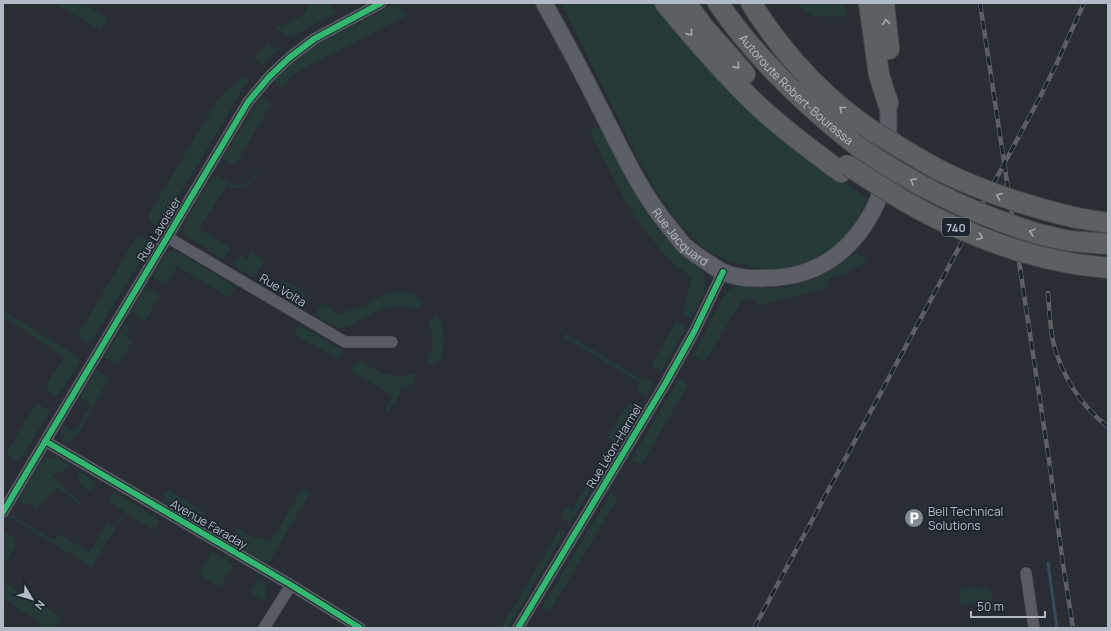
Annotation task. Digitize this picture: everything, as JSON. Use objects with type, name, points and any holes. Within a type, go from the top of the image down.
[{"type":"highway","points":[[665,3],[710,56],[754,102],[798,140],[844,169]]},
{"type":"highway","name":"Autoroute Robert-Bourassa","points":[[686,3],[702,25],[763,94],[844,169],[932,216],[955,227],[1013,250],[1058,261],[1108,268]]},
{"type":"highway","name":"Autoroute Robert-Bourassa","points":[[718,3],[767,66],[792,91],[860,148],[894,170],[952,201],[989,217],[1027,230],[1070,241],[1108,244]]},
{"type":"highway","points":[[751,3],[763,22],[805,75],[839,107],[874,132],[918,158],[966,183],[1042,210],[1108,223]]},
{"type":"highway","points":[[869,3],[879,75],[888,103]]},
{"type":"highway","points":[[884,3],[891,73],[888,103]]},
{"type":"main road","name":"Rue Jacquard","points":[[544,3],[568,45],[626,159],[650,201],[662,219],[684,244],[695,254],[723,272],[737,276],[760,278],[780,278],[804,273],[822,265],[839,254],[856,238],[874,209],[884,180],[889,134],[888,103]]},
{"type":"street","name":"Rue Lavoisier","points":[[3,512],[248,102],[289,58],[314,39],[381,3]]},
{"type":"street","name":"Rue Volta","points":[[167,236],[345,342],[392,342]]},
{"type":"street","name":"Rue Léon-Harmel","points":[[518,628],[665,384],[694,332],[723,272]]},
{"type":"street","name":"Avenue Faraday","points":[[45,441],[291,585],[360,628]]},
{"type":"street","points":[[1026,574],[1034,628]]},
{"type":"street","points":[[264,628],[291,585]]},
{"type":"shaded area","points":[[55,3],[75,3],[86,5],[106,17],[107,20],[101,29],[98,29]]},
{"type":"shaded area","points":[[310,3],[328,3],[336,13],[293,37],[275,28],[277,25],[280,27],[303,15]]},
{"type":"shaded area","points":[[561,3],[655,3],[697,56],[752,112],[867,199],[853,227],[835,246],[812,260],[789,267],[764,269],[733,263],[706,250],[682,227],[656,191],[640,162]]},
{"type":"shaded area","points":[[794,3],[843,3],[848,17],[813,16]]},
{"type":"shaded area","points":[[394,4],[400,7],[406,16],[304,68],[290,77],[282,88],[274,81],[288,65],[305,52]]},
{"type":"shaded area","points":[[269,44],[273,49],[277,46],[280,47],[264,64],[260,64],[254,57]]},
{"type":"shaded area","points":[[243,77],[250,80],[244,87],[162,224],[156,225],[151,222],[148,216],[219,98]]},
{"type":"shaded area","points":[[261,97],[264,97],[271,103],[271,105],[237,162],[231,164],[223,158]]},
{"type":"shaded area","points":[[596,127],[601,129],[630,184],[646,210],[676,248],[702,271],[705,278],[703,296],[691,318],[683,315],[682,313],[690,287],[690,277],[663,253],[639,223],[626,202],[591,134],[593,128]]},
{"type":"shaded area","points":[[256,172],[258,173],[255,177],[245,186],[236,188],[227,185],[199,229],[230,248],[224,259],[184,235],[184,224],[211,179],[217,176],[238,185],[247,182]]},
{"type":"shaded area","points":[[142,236],[148,240],[150,245],[91,342],[84,341],[78,336],[79,333],[135,239]]},
{"type":"shaded area","points":[[169,251],[178,252],[235,286],[230,296],[228,297],[177,266],[167,284],[154,279],[153,276]]},
{"type":"shaded area","points":[[251,252],[265,260],[254,278],[233,265],[240,255],[247,259]]},
{"type":"shaded area","points":[[857,252],[868,262],[849,270],[845,274],[829,278],[828,288],[759,306],[756,298],[741,302],[705,361],[702,361],[693,355],[724,295],[729,290],[741,286],[769,288],[787,287],[809,281],[839,265]]},
{"type":"shaded area","points":[[283,279],[306,294],[302,301],[294,302],[276,291]]},
{"type":"shaded area","points":[[146,287],[160,295],[145,321],[131,311]]},
{"type":"shaded area","points":[[398,291],[412,294],[423,302],[416,310],[400,306],[384,308],[351,325],[339,328],[315,315],[322,303],[339,314],[365,305],[383,295]]},
{"type":"shaded area","points":[[3,311],[77,356],[79,359],[79,362],[59,395],[57,396],[49,391],[47,385],[64,357],[3,317]]},
{"type":"shaded area","points":[[437,316],[441,321],[442,325],[443,352],[439,362],[433,364],[426,362],[431,352],[433,343],[432,333],[428,322]]},
{"type":"shaded area","points":[[125,323],[131,327],[126,337],[132,341],[118,365],[104,357]]},
{"type":"shaded area","points":[[677,323],[685,326],[686,329],[660,371],[653,367],[652,364]]},
{"type":"shaded area","points":[[299,325],[343,351],[342,356],[338,359],[296,335],[295,331]]},
{"type":"shaded area","points":[[566,333],[641,379],[644,378],[653,383],[647,397],[636,390],[640,383],[564,337]]},
{"type":"shaded area","points":[[359,360],[384,374],[403,376],[414,373],[415,382],[409,386],[402,387],[400,393],[387,412],[385,411],[393,396],[351,371]]},
{"type":"shaded area","points":[[96,370],[109,378],[80,431],[69,445],[61,436],[63,425],[74,432],[91,405],[80,397]]},
{"type":"shaded area","points":[[679,378],[688,385],[642,464],[631,460]]},
{"type":"shaded area","points":[[629,402],[640,409],[570,523],[561,516],[567,507],[573,509],[613,441],[608,437]]},
{"type":"shaded area","points":[[38,404],[49,410],[49,413],[20,460],[13,459],[8,450],[34,407]]},
{"type":"shaded area","points":[[46,458],[57,458],[69,465],[66,470],[52,475],[80,503],[79,505],[58,487],[36,509],[29,503],[25,505],[18,500],[40,463]]},
{"type":"shaded area","points":[[81,472],[97,482],[91,491],[82,486],[79,481],[77,476]]},
{"type":"shaded area","points":[[303,488],[310,493],[268,564],[236,546],[233,540],[236,530],[239,529],[255,539],[258,536],[270,543]]},
{"type":"shaded area","points":[[169,490],[202,510],[202,513],[198,519],[194,520],[164,502],[162,499]]},
{"type":"shaded area","points":[[115,492],[158,519],[159,522],[154,530],[125,513],[92,567],[8,516],[10,514],[53,540],[59,534],[89,552],[107,523],[115,526],[124,511],[109,502]]},
{"type":"shaded area","points":[[611,493],[618,498],[550,611],[542,607]]},
{"type":"shaded area","points":[[560,529],[565,532],[508,628],[501,628]]},
{"type":"shaded area","points":[[3,531],[14,538],[15,546],[3,566]]},
{"type":"shaded area","points":[[212,551],[234,564],[220,587],[199,574]]},
{"type":"shaded area","points":[[258,579],[265,585],[266,588],[264,600],[252,593],[251,590]]},
{"type":"shaded area","points":[[3,582],[62,617],[56,628],[40,628],[42,623],[3,599]]},
{"type":"shaded area","points":[[961,587],[987,588],[992,592],[991,604],[960,605]]},
{"type":"waterway","points":[[1048,563],[1057,628]]},
{"type":"railway","points":[[980,3],[1073,628]]},
{"type":"railway","points":[[754,628],[1039,99],[1084,3]]},
{"type":"railway","points":[[1048,293],[1053,341],[1061,366],[1073,389],[1081,400],[1098,419],[1108,427]]},
{"type":"cycle path","points":[[3,512],[248,102],[269,77],[289,58],[314,39],[381,3]]},
{"type":"cycle path","points":[[518,628],[665,384],[694,332],[723,272]]},
{"type":"cycle path","points":[[45,441],[291,585],[360,628]]},
{"type":"place","name":"Bell Technical Solutions","points":[[914,518]]}]
